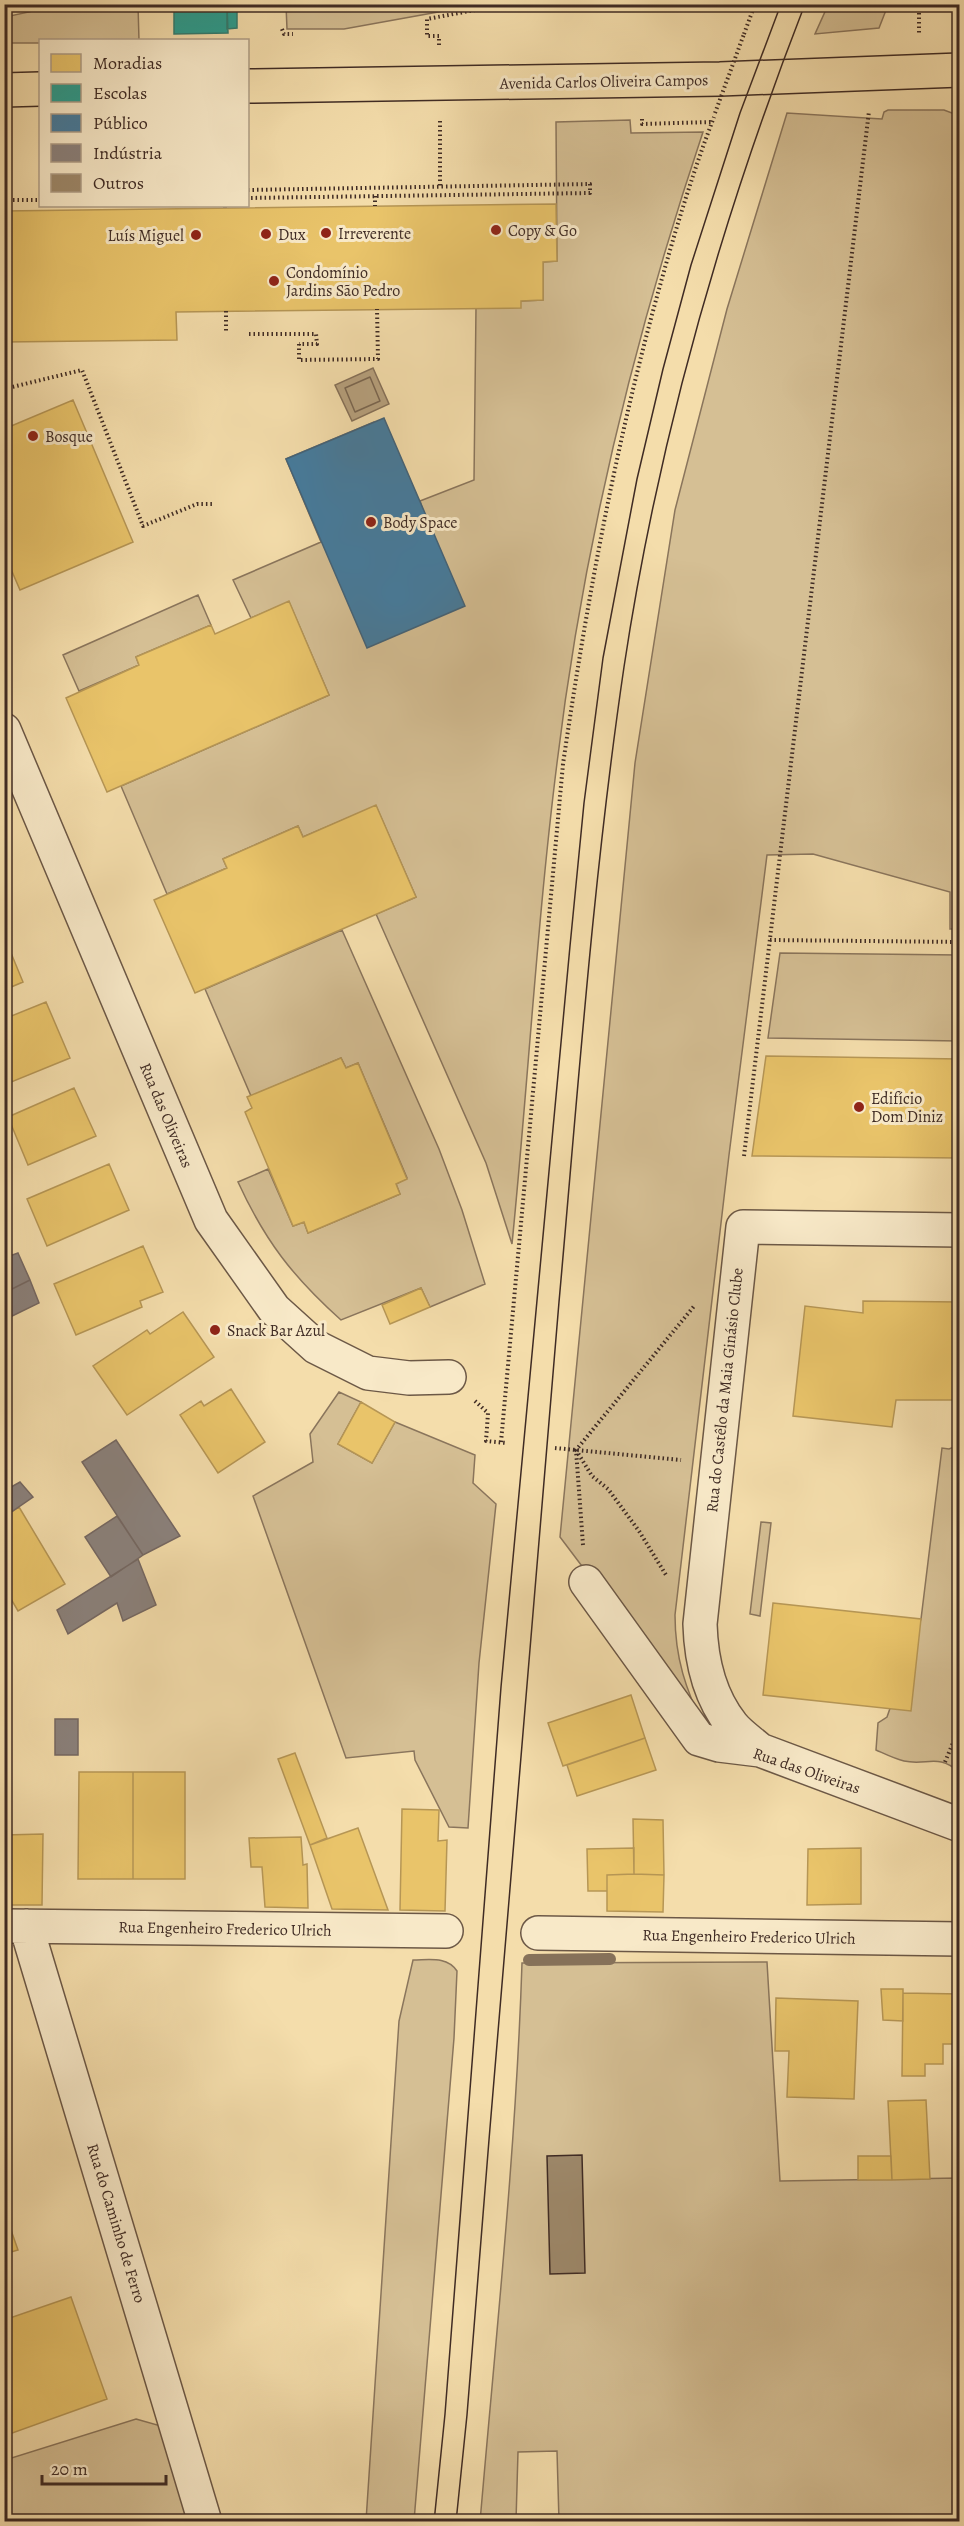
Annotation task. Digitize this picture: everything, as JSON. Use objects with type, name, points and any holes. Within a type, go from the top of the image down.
[{"type":"main road","name":"Avenida Carlos Oliveira Campos","points":[[249,86],[720,79],[960,70]]},
{"type":"main road","points":[[4,90],[39,89]]},
{"type":"street","name":"Rua das Oliveiras","points":[[4,730],[211,1220],[274,1309],[316,1347],[368,1373],[409,1378],[448,1377]]},
{"type":"street","name":"Rua do Castêlo da Maia Ginásio Clube","points":[[759,1750],[732,1725],[713,1692],[701,1654],[701,1607],[743,1227],[960,1230]]},
{"type":"street","name":"Rua das Oliveiras","points":[[586,1582],[699,1739],[719,1745],[759,1750],[960,1825]]},
{"type":"street","name":"Rua Engenheiro Frederico Ulrich","points":[[15,1926],[446,1932]]},
{"type":"street","name":"Rua do Caminho de Ferro","points":[[15,1926],[205,2522]]},
{"type":"street","name":"Rua Engenheiro Frederico Ulrich","points":[[538,1933],[960,1939]]},
{"type":"path","points":[[439,46],[439,36],[427,36],[427,20],[507,4]]},
{"type":"path","points":[[488,1413],[486,1441],[503,1442],[563,764],[598,542],[621,434],[675,231],[754,4]]},
{"type":"path","points":[[919,4],[919,32]]},
{"type":"path","points":[[282,29],[284,34],[293,34]]},
{"type":"path","points":[[440,119],[440,186]]},
{"type":"path","points":[[642,119],[642,124],[712,122]]},
{"type":"path","points":[[744,1156],[870,119]]},
{"type":"path","points":[[249,190],[590,184],[590,193],[249,198]]},
{"type":"path","points":[[375,196],[375,206]]},
{"type":"path","points":[[4,200],[39,200]]},
{"type":"path","points":[[249,334],[316,334],[317,344],[298,344],[299,360],[378,359],[377,309]]},
{"type":"path","points":[[226,311],[226,331]]},
{"type":"path","points":[[4,389],[82,370],[143,526],[197,504],[212,504]]},
{"type":"path","points":[[770,940],[960,942]]},
{"type":"path","points":[[586,1582],[576,1450],[703,1297]]},
{"type":"path","points":[[555,1448],[670,1459]]},
{"type":"path","points":[[576,1450],[592,1476],[608,1489],[627,1515],[671,1583],[701,1607]]},
{"type":"path","points":[[945,1762],[960,1726]]},
{"type":"shaded area","points":[[286,4],[477,5],[344,29],[287,29]]},
{"type":"shaded area","points":[[828,4],[888,5],[879,28],[815,34]]},
{"type":"shaded area","points":[[61,5],[138,5],[139,39],[39,39],[39,43],[5,43],[5,17]]},
{"type":"shaded area","points":[[888,110],[944,110],[960,116],[959,929],[950,929],[950,892],[813,854],[767,855],[675,1615],[679,1660],[704,1728],[560,1537],[635,763],[675,510],[727,309],[787,113],[882,119],[884,112]]},
{"type":"shaded area","points":[[630,120],[631,133],[703,132],[633,365],[596,523],[581,603],[550,823],[512,1244],[486,1163],[376,914],[416,897],[376,806],[303,837],[298,826],[223,859],[227,868],[167,894],[121,786],[329,695],[289,602],[251,618],[233,580],[321,542],[286,459],[374,422],[454,610],[420,501],[474,480],[476,308],[543,300],[543,262],[557,261],[556,122]]},
{"type":"shaded area","points":[[198,595],[211,625],[136,657],[139,665],[79,691],[63,655]]},
{"type":"shaded area","points":[[342,930],[439,1149],[462,1210],[485,1284],[430,1307],[421,1288],[341,1320],[308,1289],[282,1257],[259,1222],[238,1182],[268,1169],[293,1226],[304,1222],[308,1233],[400,1194],[396,1184],[407,1178],[358,1063],[346,1068],[341,1058],[251,1096],[205,989]]},
{"type":"shaded area","points":[[780,953],[959,955],[959,1041],[768,1038]]},
{"type":"shaded area","points":[[339,1392],[361,1402],[338,1444],[372,1463],[395,1422],[475,1455],[473,1483],[496,1504],[479,1663],[468,1828],[449,1827],[415,1760],[414,1751],[346,1758],[253,1496],[313,1462],[310,1434]]},
{"type":"shaded area","points":[[959,1445],[959,1772],[952,1766],[938,1761],[904,1761],[876,1750],[878,1723],[887,1717],[921,1619],[942,1448],[949,1449]]},
{"type":"shaded area","points":[[761,1522],[771,1523],[760,1616],[750,1614]]},
{"type":"shaded area","points":[[413,1960],[443,1961],[457,1971],[454,2038],[414,2521],[366,2521],[399,2021]]},
{"type":"shaded area","points":[[767,1962],[780,2181],[959,2178],[959,2521],[559,2521],[557,2451],[518,2452],[516,2521],[480,2522],[510,2173],[522,1963]]},
{"type":"shaded area","points":[[136,2419],[161,2426],[190,2522],[5,2522],[5,2460]]},
{"type":"water","points":[[373,368],[389,404],[352,421],[335,385]]},
{"type":"building: Moradias","name":"Condomínio Jardins São Pedro","points":[[556,204],[557,261],[543,262],[543,300],[521,301],[521,308],[176,312],[177,340],[4,342],[4,211]]},
{"type":"building: Moradias","points":[[73,400],[133,542],[20,590],[4,553],[4,429]]},
{"type":"building: Moradias","points":[[289,601],[329,695],[107,792],[66,698],[139,665],[136,657],[211,625],[215,634]]},
{"type":"building: Moradias","points":[[376,805],[416,897],[195,993],[154,900],[227,868],[223,859],[298,826],[303,837]]},
{"type":"building: Moradias","points":[[4,936],[23,982],[4,990]]},
{"type":"building: Moradias","points":[[46,1002],[70,1058],[4,1085],[4,1019]]},
{"type":"building: Moradias","name":"Edifício Dom Diniz","points":[[766,1056],[960,1059],[960,1158],[752,1156]]},
{"type":"building: Moradias","points":[[341,1058],[346,1068],[358,1063],[407,1179],[396,1184],[400,1194],[308,1233],[304,1222],[293,1226],[245,1112],[252,1108],[247,1097]]},
{"type":"building: Moradias","points":[[74,1088],[96,1136],[28,1165],[8,1117]]},
{"type":"building: Moradias","points":[[109,1164],[129,1210],[47,1246],[27,1199]]},
{"type":"building: Moradias","points":[[143,1246],[163,1292],[140,1301],[142,1307],[76,1335],[54,1284]]},
{"type":"building: Moradias","points":[[421,1288],[430,1307],[390,1324],[382,1305]]},
{"type":"building: Moradias","points":[[863,1301],[960,1302],[960,1400],[896,1400],[892,1427],[793,1416],[805,1306],[863,1313]]},
{"type":"building: Moradias","points":[[183,1312],[214,1357],[127,1415],[93,1366],[147,1330],[150,1334]]},
{"type":"building: Moradias","points":[[231,1389],[265,1442],[218,1473],[180,1415],[201,1401],[204,1406]]},
{"type":"building: Moradias","points":[[361,1402],[395,1422],[372,1463],[338,1444]]},
{"type":"building: Moradias","points":[[19,1507],[65,1584],[18,1611],[4,1587],[4,1517]]},
{"type":"building: Moradias","points":[[773,1603],[921,1619],[911,1711],[763,1695]]},
{"type":"building: Moradias","points":[[631,1695],[645,1738],[563,1766],[548,1723]]},
{"type":"building: Moradias","points":[[645,1738],[656,1770],[577,1796],[567,1765]]},
{"type":"building: Moradias","points":[[295,1753],[327,1838],[310,1845],[278,1759]]},
{"type":"building: Moradias","points":[[79,1772],[133,1772],[133,1879],[78,1879]]},
{"type":"building: Moradias","points":[[133,1772],[185,1772],[185,1879],[133,1879]]},
{"type":"building: Moradias","points":[[402,1809],[439,1810],[438,1841],[447,1840],[445,1911],[400,1910]]},
{"type":"building: Moradias","points":[[633,1819],[663,1820],[664,1875],[634,1874]]},
{"type":"building: Moradias","points":[[358,1828],[388,1910],[332,1909],[310,1845]]},
{"type":"building: Moradias","points":[[43,1834],[42,1905],[4,1905],[4,1835]]},
{"type":"building: Moradias","points":[[301,1837],[303,1865],[307,1864],[308,1908],[265,1907],[262,1867],[251,1867],[249,1838]]},
{"type":"building: Moradias","points":[[634,1848],[634,1874],[607,1875],[607,1891],[588,1891],[587,1849]]},
{"type":"building: Moradias","points":[[861,1848],[861,1904],[807,1905],[808,1849]]},
{"type":"building: Moradias","points":[[607,1875],[664,1875],[663,1912],[607,1911]]},
{"type":"building: Moradias","points":[[881,1989],[903,1989],[903,2021],[883,2020]]},
{"type":"building: Moradias","points":[[903,1993],[960,1994],[959,2044],[943,2044],[943,2064],[925,2064],[925,2076],[902,2076]]},
{"type":"building: Moradias","points":[[776,1998],[858,2001],[854,2099],[787,2097],[789,2051],[775,2051]]},
{"type":"building: Moradias","points":[[926,2100],[930,2179],[892,2180],[888,2101]]},
{"type":"building: Moradias","points":[[858,2156],[891,2156],[892,2180],[858,2180]]},
{"type":"building: Moradias","points":[[4,2210],[18,2250],[4,2254]]},
{"type":"building: Moradias","points":[[71,2297],[107,2399],[4,2436],[4,2320]]},
{"type":"building: Escolas","points":[[174,4],[227,4],[228,33],[174,34]]},
{"type":"building: Escolas","points":[[227,4],[237,4],[237,28],[227,29]]},
{"type":"building: Público","name":"Body Space","points":[[384,418],[465,606],[367,648],[286,459]]},
{"type":"building: Indústria","points":[[18,1253],[30,1280],[4,1293],[4,1258]]},
{"type":"building: Indústria","points":[[30,1280],[39,1303],[4,1320],[4,1293]]},
{"type":"building: Indústria","points":[[116,1440],[180,1536],[143,1555],[82,1462]]},
{"type":"building: Indústria","points":[[20,1482],[33,1497],[4,1517],[4,1491]]},
{"type":"building: Indústria","points":[[117,1516],[143,1555],[111,1577],[85,1537]]},
{"type":"building: Indústria","points":[[138,1559],[156,1605],[123,1621],[117,1603],[68,1634],[57,1610]]},
{"type":"building: Indústria","points":[[55,1719],[78,1719],[78,1755],[55,1755]]},
{"type":"building: Outros","points":[[582,2155],[585,2273],[550,2274],[547,2156]]},
{"type":"waterway","points":[[529,1960],[610,1959]]},
{"type":"tram line","points":[[434,2522],[445,2414],[501,1687],[584,803],[603,658],[637,479],[691,265],[740,113],[781,4]]},
{"type":"tram line","points":[[456,2522],[467,2415],[523,1719],[580,1063],[613,746],[638,582],[674,414],[720,248],[746,166],[805,4]]},
{"type":"place","name":"Copy & Go","points":[[496,230]]},
{"type":"place","name":"Irreverente","points":[[326,233]]},
{"type":"place","name":"Dux","points":[[266,234]]},
{"type":"place","name":"Luís Miguel","points":[[196,235]]},
{"type":"place","name":"Condomínio Jardins São Pedro","points":[[274,281]]},
{"type":"place","name":"Bosque","points":[[33,436]]},
{"type":"place","name":"Body Space","points":[[371,522]]},
{"type":"place","name":"Edifício Dom Diniz","points":[[859,1107]]},
{"type":"place","name":"Snack Bar Azul","points":[[215,1330]]}]
